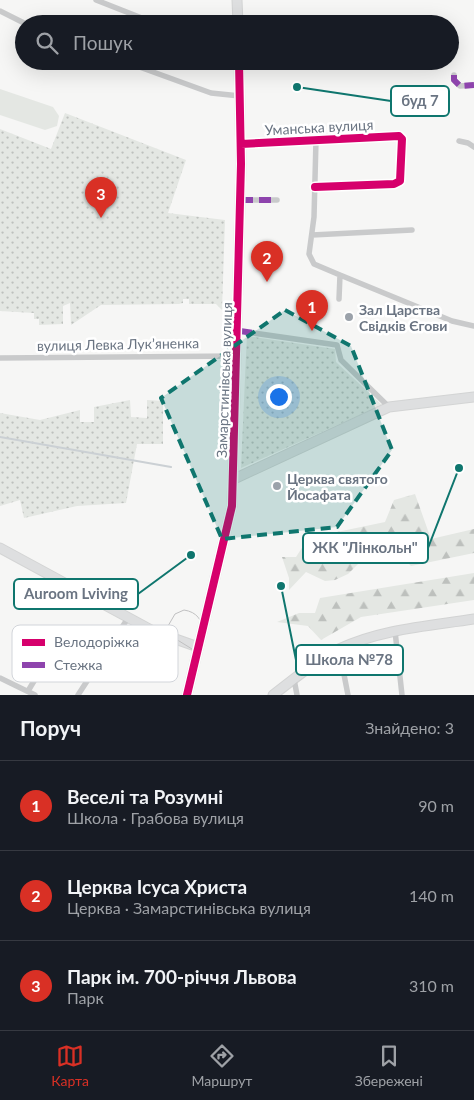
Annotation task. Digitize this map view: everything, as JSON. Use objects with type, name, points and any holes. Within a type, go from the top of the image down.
[{"type":"main road","points":[[237,0],[238,15]]},
{"type":"main road","name":"Замарстинівська вулиця","points":[[187,695],[229,523],[234,479],[239,331],[241,144],[239,70]]},
{"type":"main road","points":[[234,479],[389,407],[474,397]]},
{"type":"main road","points":[[0,548],[142,625]]},
{"type":"main road","points":[[272,695],[339,649],[395,631],[474,619]]},
{"type":"main road","points":[[178,640],[198,647]]},
{"type":"street","points":[[96,0],[135,15]]},
{"type":"street","points":[[0,11],[15,18]]},
{"type":"street","points":[[148,70],[211,93],[240,96]]},
{"type":"street","points":[[454,75],[454,80],[460,86],[474,85]]},
{"type":"street","name":"Уманська вулиця","points":[[241,144],[399,136],[402,139],[400,181],[394,184],[315,188]]},
{"type":"street","points":[[316,140],[312,235],[308,250],[310,260],[314,264],[452,321],[474,326]]},
{"type":"street","points":[[459,141],[474,147]]},
{"type":"street","points":[[240,200],[277,200]]},
{"type":"street","points":[[312,235],[412,230]]},
{"type":"street","points":[[339,299],[340,275]]},
{"type":"street","points":[[253,334],[337,346],[340,360],[389,407]]},
{"type":"street","name":"вулиця Левка Лукʼяненка","points":[[0,358],[237,356]]},
{"type":"street","points":[[123,625],[128,618]]},
{"type":"street","points":[[395,631],[395,651],[402,695]]},
{"type":"street","points":[[339,649],[348,695]]},
{"type":"street","points":[[0,678],[35,695]]},
{"type":"street","points":[[294,679],[297,695]]},
{"type":"street","points":[[28,691],[33,682]]},
{"type":"street","points":[[78,695],[86,682]]},
{"type":"highlighted area","points":[[285,310],[351,346],[392,450],[337,527],[222,539],[161,398]]},
{"type":"green space","points":[[0,89],[53,107],[59,116],[57,126],[45,130],[0,115]]},
{"type":"green space","points":[[65,113],[186,160],[168,213],[225,220],[222,310],[216,304],[189,304],[189,299],[183,299],[183,303],[179,304],[101,305],[71,325],[70,303],[63,306],[63,324],[39,325],[39,319],[34,319],[34,313],[0,311],[0,129],[51,149]]},
{"type":"green space","points":[[247,333],[247,336],[335,349],[336,362],[382,405],[241,468]]},
{"type":"green space","points":[[130,400],[131,417],[147,418],[147,400],[163,401],[163,444],[137,444],[126,503],[77,506],[24,518],[20,500],[0,506],[0,413],[40,420],[80,410],[80,422],[94,422],[94,407]]},
{"type":"green space","points":[[415,494],[431,539],[474,529],[474,553],[411,566],[399,554],[361,561],[348,574],[335,580],[325,581],[306,572],[289,590],[289,578],[282,557],[296,557],[307,540],[313,537],[385,522],[394,500]]},
{"type":"green space","points":[[474,573],[474,600],[361,617],[321,640],[308,626],[277,622],[299,613],[315,613],[320,598]]},
{"type":"waterway","points":[[0,437],[171,467]]},
{"type":"tram line","points":[[169,625],[175,614],[184,610],[198,617],[202,624],[204,632],[189,695]]},
{"type":"tram line","points":[[178,640],[192,649],[195,656],[186,695]]},
{"type":"marked path","points":[[454,75],[454,80],[460,86],[474,85]]},
{"type":"marked path","points":[[241,200],[277,200]]},
{"type":"marked path","points":[[240,331],[253,333]]},
{"type":"cycle path","points":[[187,695],[232,506],[241,164],[239,70]]},
{"type":"cycle path","points":[[241,144],[399,136],[402,139],[400,181],[394,184],[315,187]]},
{"type":"place","name":"буд 7","points":[[297,87]]},
{"type":"place","name":"Парк ім. 700-річчя Львова","points":[[101,218]]},
{"type":"place","name":"Церква Ісуса Христа","points":[[267,282]]},
{"type":"place","name":"Зал Царства Свідків Єгови","points":[[349,317]]},
{"type":"place","name":"Веселі та Розумні","points":[[312,331]]},
{"type":"place","name":"ЖК \"Лінкольн\"","points":[[459,468]]},
{"type":"place","name":"Церква святого Йосафата","points":[[277,486]]},
{"type":"place","name":"Auroom Lviving","points":[[191,555]]},
{"type":"place","name":"Школа №78","points":[[281,586]]}]
